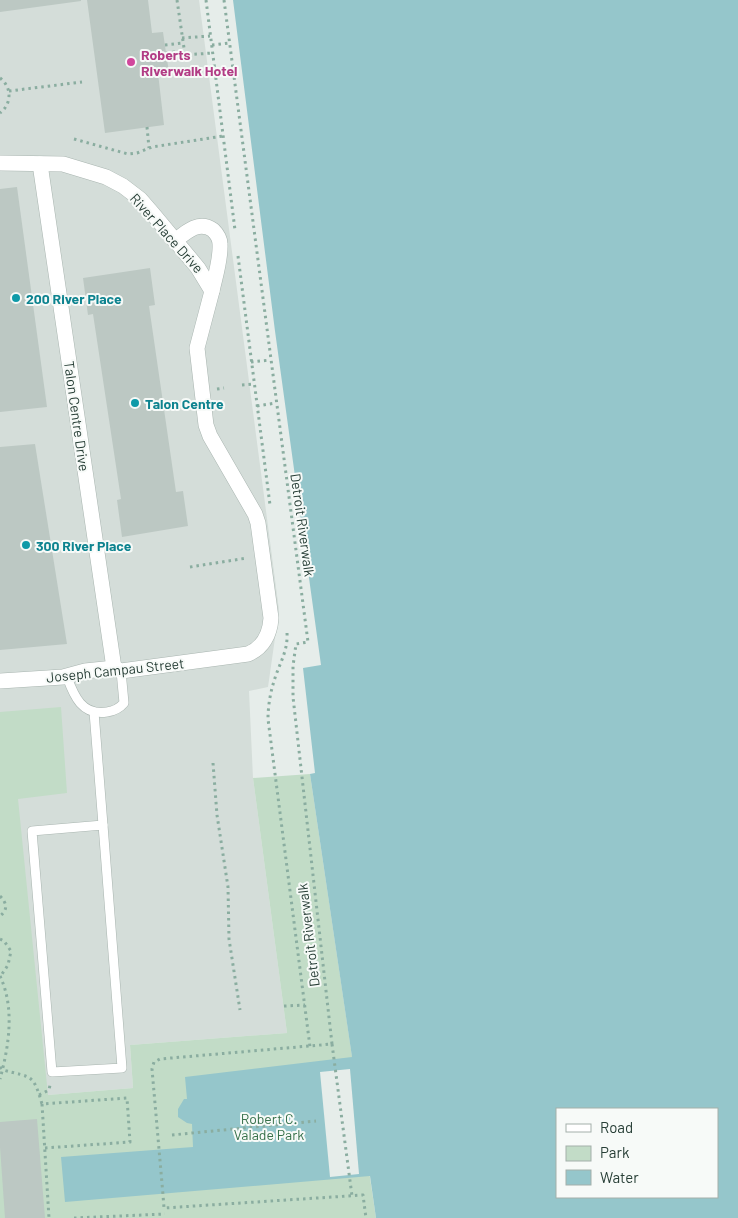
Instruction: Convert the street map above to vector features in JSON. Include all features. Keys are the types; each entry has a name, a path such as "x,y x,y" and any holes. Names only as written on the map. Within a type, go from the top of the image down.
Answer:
{"street":[{"name":"River Place Drive","path":"0,163 63,164 106,177 123,186 140,199 198,268 212,291"},
{"name":"Talon Centre Drive","path":"40,164 117,669"},
{"path":"175,241 190,230 200,226 216,233 220,244 212,291 197,348 206,425 210,436 255,514 262,556"},
{"name":"Joseph Campau Street","path":"0,681 67,677 84,671 234,657 248,654 258,648 268,633 271,618 262,556"}],"lane":[{"path":"67,677 73,694 80,705 94,712 112,711 119,709 124,704 117,669"},
{"path":"94,712 103,825 122,1068 52,1072 32,831 103,825"}],"path":[{"path":"177,0 184,52"},
{"name":"Detroit Riverwalk","path":"224,0 308,642 296,644 293,666 294,697 332,1044 352,1196"},
{"path":"165,45 210,36"},
{"path":"212,45 229,43"},
{"path":"166,53 184,52 185,55 212,53"},
{"path":"0,78 7,85 9,91 7,105 0,113"},
{"path":"9,91 82,82"},
{"path":"146,127 149,148"},
{"path":"74,139 123,154 223,136"},
{"path":"251,362 270,360"},
{"path":"242,385 254,384"},
{"path":"257,406 276,403"},
{"path":"190,567 262,556"},
{"path":"282,639 296,644"},
{"path":"213,763 217,814 228,887 228,939 240,1010"},
{"path":"0,896 6,906 6,910 0,916"},
{"path":"0,939 4,941 11,951 8,965 0,977 8,1000 9,1025 0,1079"},
{"path":"284,1006 305,1005"},
{"path":"74,1218 165,1216 152,1069 154,1062 160,1059 332,1044"},
{"path":"1,1068 27,1076 36,1083 42,1104 49,1218"},
{"path":"42,1104 127,1098 130,1142 45,1148"},
{"path":"172,1135 316,1121"},
{"path":"164,1208 364,1195 366,1218"}],"shaded area":[{"path":"0,0 199,0 279,610 268,687 249,691 253,778 287,1033 130,1045 133,1088 0,1099"}],"green space":[{"name":"Robert C. Valade Park","path":"61,707 67,793 18,799 48,1095 133,1088 130,1045 287,1033 253,778 310,774 376,1218 0,1218 0,712"}],"water":[{"path":"233,0 738,0 738,1218 376,1218 370,1176 65,1202 61,1157 193,1147 192,1124 178,1117 178,1109 184,1099 187,1099 185,1077 352,1057 310,774 315,773 303,668 321,665 275,331"}],"pier":[{"path":"350,1069 359,1174 330,1177 320,1072"}],"building":[{"path":"0,0 81,0 81,1 0,12"},
{"name":"Roberts Riverwalk Hotel","path":"87,0 148,0 152,33 163,32 169,72 158,73 164,125 105,133"},
{"name":"200 River Place","path":"17,187 47,407 0,412 0,189"},
{"name":"Talon Centre","path":"150,268 155,305 149,306 176,492 183,491 188,526 122,537 117,500 121,499 93,314 88,315 83,278"},
{"name":"300 River Place","path":"35,444 67,644 0,650 0,447"},
{"path":"37,1119 45,1218 5,1218 0,1122"}],"place":[{"name":"Roberts Riverwalk Hotel","path":"131,62"},
{"name":"200 River Place","path":"16,298"},
{"name":"Talon Centre","path":"135,403"},
{"name":"300 River Place","path":"26,545"}]}
